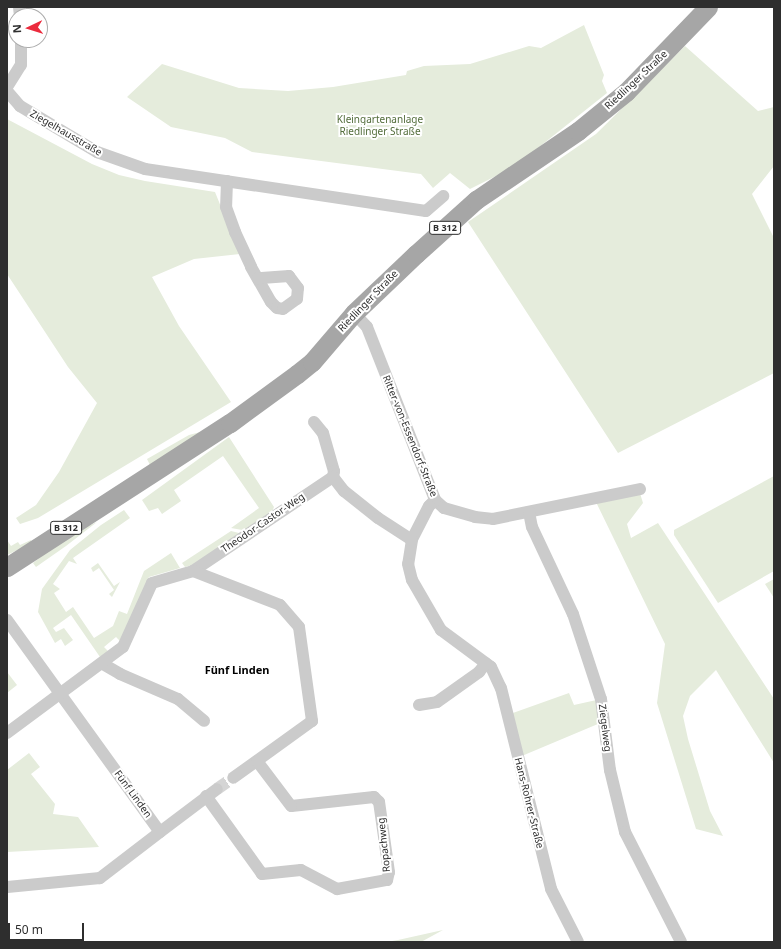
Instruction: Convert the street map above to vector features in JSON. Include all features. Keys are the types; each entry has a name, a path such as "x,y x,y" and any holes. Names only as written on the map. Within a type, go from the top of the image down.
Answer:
{"main road":[{"name":"Riedlinger Straße","path":"7,567 230,423 312,362 354,313 476,200 578,131 626,92 708,7"}],"street":[{"path":"7,87 21,65 21,48"},
{"name":"Ziegelhausstraße","path":"7,91 20,106 42,121 97,152 119,162 145,169 227,180 426,211 443,196"},
{"path":"227,180 226,207 258,278"},
{"name":"Ritter-von-Essendorf-Straße","path":"354,313 366,327 435,500 444,508 475,517 494,519 640,489"},
{"path":"314,422 322,433 334,471 333,477 344,491 378,518 412,540"},
{"name":"Theodor-Castor-Weg","path":"7,734 103,664 123,647 152,583 193,571 333,477"},
{"name":"Hans-Rohrer-Straße","path":"435,500 429,506 412,540 408,564 412,580 441,630 491,667 501,688 551,889 578,942"},
{"name":"Ziegelweg","path":"529,512 532,527 572,614 601,699 610,770 625,832 681,942"},
{"path":"193,571 280,605 299,627 312,721 233,778"},
{"name":"Fünf Linden","path":"7,620 62,693 160,832"},
{"path":"418,705 437,702 479,672 486,663"},
{"path":"103,664 120,674 178,699 204,721"},
{"name":"Ropachweg","path":"206,796 262,874 301,870 337,888 387,880 388,872 379,802 374,797 291,806 257,761"},
{"path":"7,887 100,878 217,789"}],"green space":[{"name":"Kleingartenanlage Riedlinger Straße","path":"584,25 604,75 602,81 607,93 514,167 470,189 450,173 433,188 421,174 252,152 225,138 171,127 127,97 162,64 239,88 288,91 333,87 406,75 407,71 424,66 470,64 529,46 541,48"},
{"path":"685,46 758,111 774,107 774,166 752,194 774,238 774,373 618,453 468,222 596,134"},
{"path":"7,119 92,164 119,175 145,181 215,192 240,254 194,259 152,277 179,326 231,402 38,518 20,524 16,518 36,505 59,472 97,403 68,367 7,274"},
{"path":"204,431 150,465 147,459 189,435"},
{"path":"229,437 274,507 270,517 248,531 231,528 259,508 223,456 174,490 181,501 162,514 158,508 149,511 142,500"},
{"path":"774,476 774,571 718,603 674,535 674,530"},
{"path":"639,490 643,503 627,524 631,538 658,523 774,699 774,763 716,670 690,696 683,716 688,739 710,811 723,836 696,829 657,703 665,644 595,500"},
{"path":"124,510 130,518 73,558 77,564 69,561 53,584 60,589 54,593 66,612 73,607 94,638 113,626 119,611 127,614 144,571 171,553 180,568 149,577 121,642 116,637 104,647 109,652 100,657 71,615 53,628 56,632 64,628 73,640 65,646 61,639 55,643 38,612 42,589 70,550 101,525"},
{"path":"97,522 36,567 33,563 69,535"},
{"path":"231,531 239,533 240,535 196,564 185,567 182,563"},
{"path":"7,540 11,546 18,542 20,545 31,540 32,543 7,555"},
{"path":"98,563 114,586 120,582 112,597 109,594 114,590 99,568 93,572 91,568"},
{"path":"774,579 774,598 765,584"},
{"path":"7,672 17,685 7,693"},
{"path":"569,693 574,705 601,699 605,721 517,758 507,715"},
{"path":"29,753 40,767 31,774 55,804 53,814 78,817 99,847 7,852 7,770"},
{"path":"443,930 421,942 386,942 398,940"}],"tunnel":[{"path":"217,789 233,778"}],"district":[{"name":"Fünf Linden","path":"237,670"}]}
